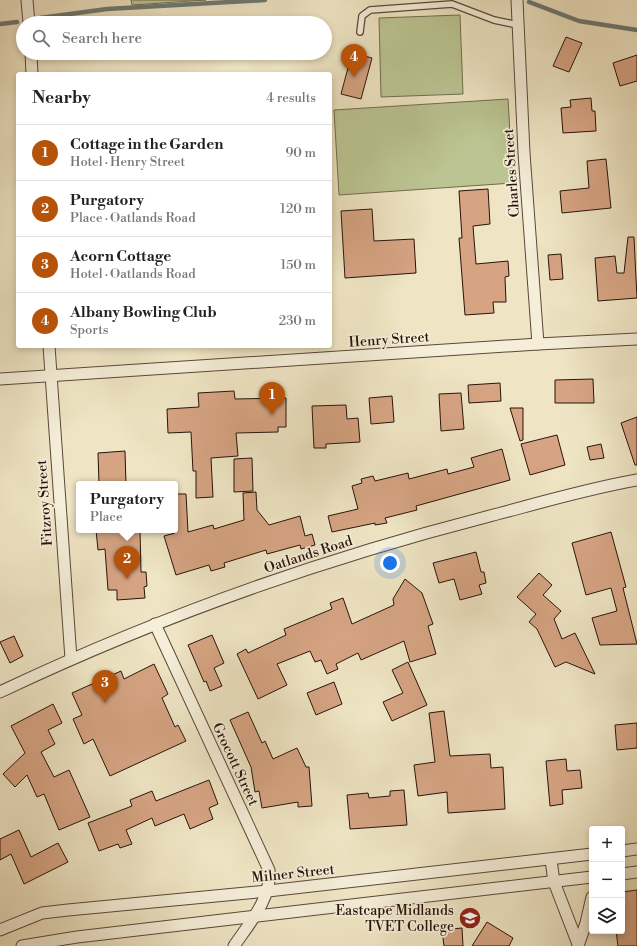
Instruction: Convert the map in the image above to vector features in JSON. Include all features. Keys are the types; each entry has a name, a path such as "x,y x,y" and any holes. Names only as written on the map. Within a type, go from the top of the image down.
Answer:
{"street":[{"path":"27,0 28,16"},
{"name":"Charles Street","path":"518,0 524,153 538,344"},
{"path":"31,60 32,72"},
{"name":"Henry Street","path":"0,379 538,344 637,339"},
{"name":"Fitzroy Street","path":"49,348 71,658"},
{"name":"Oatlands Road","path":"0,692 71,658 220,599 408,537 601,487 637,480"},
{"name":"Grocott Street","path":"155,624 269,870 270,879 268,891 254,916 234,946"},
{"path":"625,851 637,849"},
{"name":"Milner Street","path":"0,930 42,914 68,910 268,891 551,860 589,854"},
{"path":"551,860 554,882 578,945"},
{"path":"625,874 637,872"},
{"path":"22,946 254,916 589,877"},
{"path":"578,945 586,923 592,898"}],"lane":[{"path":"360,32 362,16 370,10 444,3 459,6 494,20 518,25"}],"green space":[{"path":"131,0 206,0 132,5"},
{"path":"460,15 463,94 381,97 379,18"},
{"path":"508,99 513,183 339,195 334,110"}],"building":[{"path":"566,37 582,43 569,72 553,66"},
{"path":"352,53 372,58 361,99 341,94"},
{"path":"637,55 637,81 620,86 613,63"},
{"path":"591,98 592,111 595,111 596,131 563,133 561,108 571,107 570,100"},
{"path":"606,159 611,208 562,213 560,191 589,188 587,161"},
{"path":"488,189 490,224 473,226 476,264 508,261 509,276 505,277 506,302 493,302 494,313 465,315 459,238 462,238 459,191"},
{"path":"372,209 374,241 414,239 416,273 345,278 341,211"},
{"path":"628,237 634,237 637,298 598,301 595,258 615,256 617,273 624,273"},
{"path":"561,254 563,279 550,280 548,255"},
{"path":"593,379 594,403 555,403 555,380"},
{"path":"500,383 501,401 469,403 468,385"},
{"path":"234,391 235,399 286,398 286,427 278,427 278,432 236,433 238,456 211,458 213,497 196,498 196,471 193,471 191,432 168,433 167,409 199,407 198,393"},
{"path":"461,393 464,429 441,431 439,394"},
{"path":"392,396 394,422 371,424 369,398"},
{"path":"346,405 347,419 358,418 360,442 326,444 326,448 314,448 312,406"},
{"path":"510,408 523,408 523,440 520,441"},
{"path":"637,417 637,465 635,465 621,423"},
{"path":"557,435 565,465 530,475 521,444"},
{"path":"601,444 604,458 590,460 587,447"},
{"path":"502,449 510,480 416,506 417,510 385,518 387,523 375,525 375,523 332,532 328,516 358,509 352,486 362,483 361,479 373,476 375,481 408,473 409,479 447,469 448,474 474,467 471,458"},
{"path":"125,451 126,481 99,481 98,453"},
{"path":"252,458 253,491 234,492 234,459"},
{"path":"256,492 257,510 269,525 300,516 305,536 312,534 315,545 301,549 300,545 267,554 266,550 224,563 225,567 211,571 209,565 176,575 164,536 178,533 178,494 186,494 188,532 213,525 214,529 244,520 243,493"},
{"path":"611,532 626,587 623,588 637,644 600,645 592,618 617,611 611,588 586,595 572,543"},
{"path":"96,533 140,533 141,572 146,572 147,586 144,587 145,598 117,600 117,590 108,590 105,549 98,550"},
{"path":"476,552 481,572 484,572 486,583 479,585 482,594 460,600 454,579 439,583 433,563"},
{"path":"539,573 552,585 543,595 561,611 554,619 562,639 575,633 595,674 566,662 555,667 537,629 529,622 536,614 517,597"},
{"path":"405,579 422,593 433,624 428,626 436,654 410,662 404,641 361,660 358,653 336,664 338,669 327,674 321,660 315,662 310,651 277,664 287,685 258,699 237,654 246,649 248,653 286,635 284,629 332,609 330,603 343,598 352,624 394,605 393,599"},
{"path":"212,635 224,663 214,668 222,686 210,691 206,681 204,682 188,645"},
{"path":"14,636 23,656 10,663 0,642"},
{"path":"408,662 427,705 392,721 383,702 403,693 392,670"},
{"path":"154,664 168,694 162,698 175,727 178,725 186,741 110,776 93,739 84,744 73,719 82,715 72,693 121,671 124,679"},
{"path":"334,682 342,704 316,715 307,693"},
{"path":"53,704 62,723 48,730 55,744 41,752 54,777 69,770 90,817 59,830 44,794 37,797 27,775 15,787 3,774 25,753 11,726"},
{"path":"444,711 450,756 490,754 491,768 503,767 505,809 448,813 447,792 418,796 414,765 435,762 429,713"},
{"path":"248,712 262,743 265,741 273,759 297,748 306,767 309,767 312,806 298,807 298,802 262,808 259,791 255,792 251,767 230,720"},
{"path":"637,723 637,748 617,750 615,725"},
{"path":"566,759 567,771 580,770 582,788 562,790 563,804 550,806 546,761"},
{"path":"209,780 218,804 209,808 213,819 190,829 184,814 155,826 152,818 126,830 132,844 120,848 118,844 99,851 88,823 132,806 130,800 152,791 156,801"},
{"path":"404,790 407,825 350,829 347,795 368,793 369,798 390,796 390,791"},
{"path":"19,830 31,857 58,843 68,862 24,884 11,854 0,860 0,839"},
{"path":"637,890 637,946 618,946 616,934 625,934 625,892"},
{"path":"487,922 513,938 509,946 472,946"},
{"path":"462,928 463,946 444,946 442,930"}],"waterway":[{"path":"55,16 107,9 265,0"},
{"path":"529,2 579,21 637,30"},
{"path":"0,24 16,22"}],"place":[{"name":"Albany Bowling Club","path":"354,77"},
{"name":"Cottage in the Garden","path":"272,415"},
{"name":"Purgatory","path":"127,579"},
{"name":"Acorn Cottage","path":"105,703"},
{"name":"Eastcape Midlands TVET College","path":"470,918"}]}
